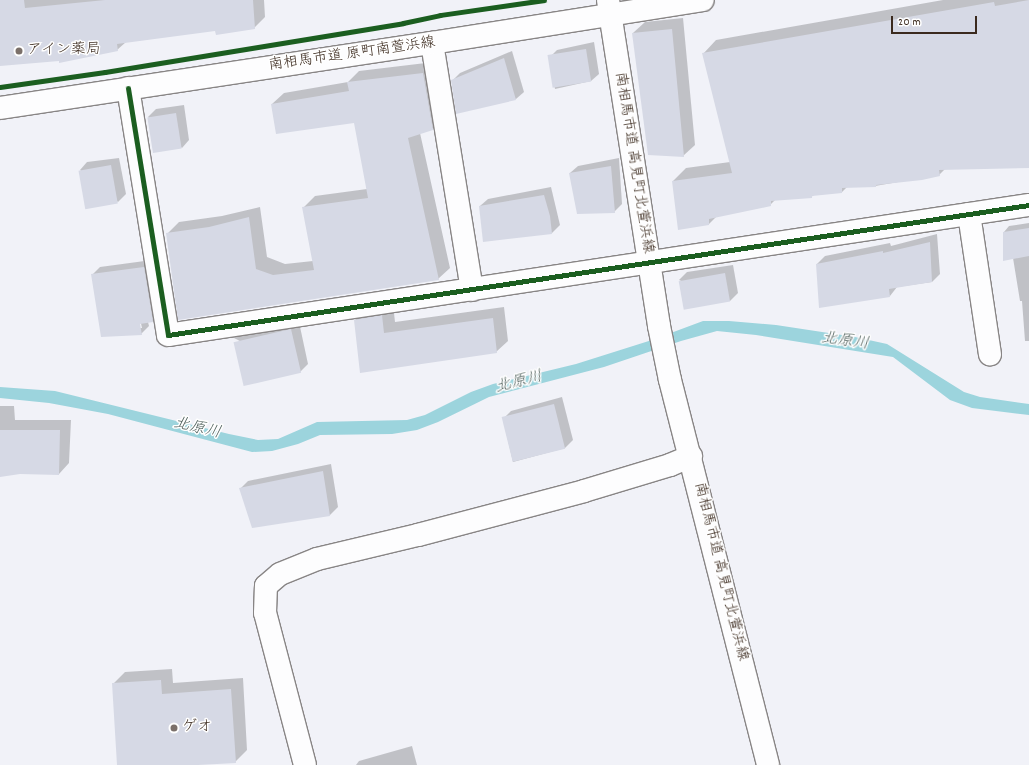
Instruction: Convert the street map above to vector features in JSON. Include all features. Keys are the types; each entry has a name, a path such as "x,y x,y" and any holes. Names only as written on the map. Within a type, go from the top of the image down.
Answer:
{"street":[{"name":"南相馬市道 原町南萱浜線","path":"0,108 432,43 609,7 703,0"},
{"name":"南相馬市道 高見町北萱浜線","path":"609,7 659,326 670,380 691,456 768,765"},
{"path":"432,43 472,290"},
{"path":"128,88 168,335 1029,205"},
{"path":"969,214 990,354"},
{"path":"305,765 264,612 266,586 280,574 317,559 418,535 584,491 670,465 691,456"}],"water":[{"name":"北原川","path":"703,321 729,321 776,325 855,337 887,344 964,392 980,397 1029,404 1029,415 972,408 950,400 893,357 756,335 717,331 681,341 604,367 489,397 438,422 417,430 392,434 320,435 298,444 272,451 252,452 108,414 49,403 0,398 0,387 55,391 229,434 258,440 278,439 317,422 407,420 425,415 471,392 493,384 576,364 652,340"}],"building":[{"path":"0,0 24,0 25,8 105,0 253,0 255,29 216,35 215,31 117,44 118,51 59,63 59,61 0,66"},
{"path":"1029,0 1029,168 939,170 940,176 922,180 876,185 876,187 842,188 842,193 812,196 812,198 771,201 771,206 709,219 709,225 678,230 672,181 732,173 702,53 994,2 995,6"},
{"path":"672,29 684,157 648,155 632,33"},
{"path":"586,49 591,82 553,88 547,55"},
{"path":"504,58 516,100 456,114 451,80"},
{"path":"423,73 433,130 408,138 439,280 178,320 166,233 209,227 249,217 256,269 273,275 314,270 302,207 368,198 354,123 276,134 271,104 349,91 347,82"},
{"path":"176,113 182,149 153,153 147,118"},
{"path":"111,165 118,203 85,209 79,171"},
{"path":"611,166 615,213 577,214 569,173"},
{"path":"544,195 550,216 552,234 483,242 479,206"},
{"path":"1029,228 1029,256 1003,261 1003,232"},
{"path":"930,242 932,282 889,289 890,297 819,308 816,264 883,251 883,253"},
{"path":"144,267 153,322 140,324 142,335 101,337 91,274"},
{"path":"725,273 730,302 684,310 679,281"},
{"path":"382,315 384,333 493,318 497,353 360,373 354,320"},
{"path":"291,329 301,373 244,386 234,342"},
{"path":"554,404 565,449 513,462 502,417"},
{"path":"0,430 60,430 59,475 20,474 0,477"},
{"path":"323,471 330,516 252,528 239,488"},
{"name":"ゲオ","path":"161,680 162,694 231,689 236,763 198,765 117,765 112,683"}],"cycle path":[{"path":"0,87 105,72 403,23 440,15 544,0"},
{"path":"128,88 168,335 1029,205"}],"place":[{"name":"アイン薬局","path":"19,51"},
{"name":"ゲオ","path":"174,728"}]}
